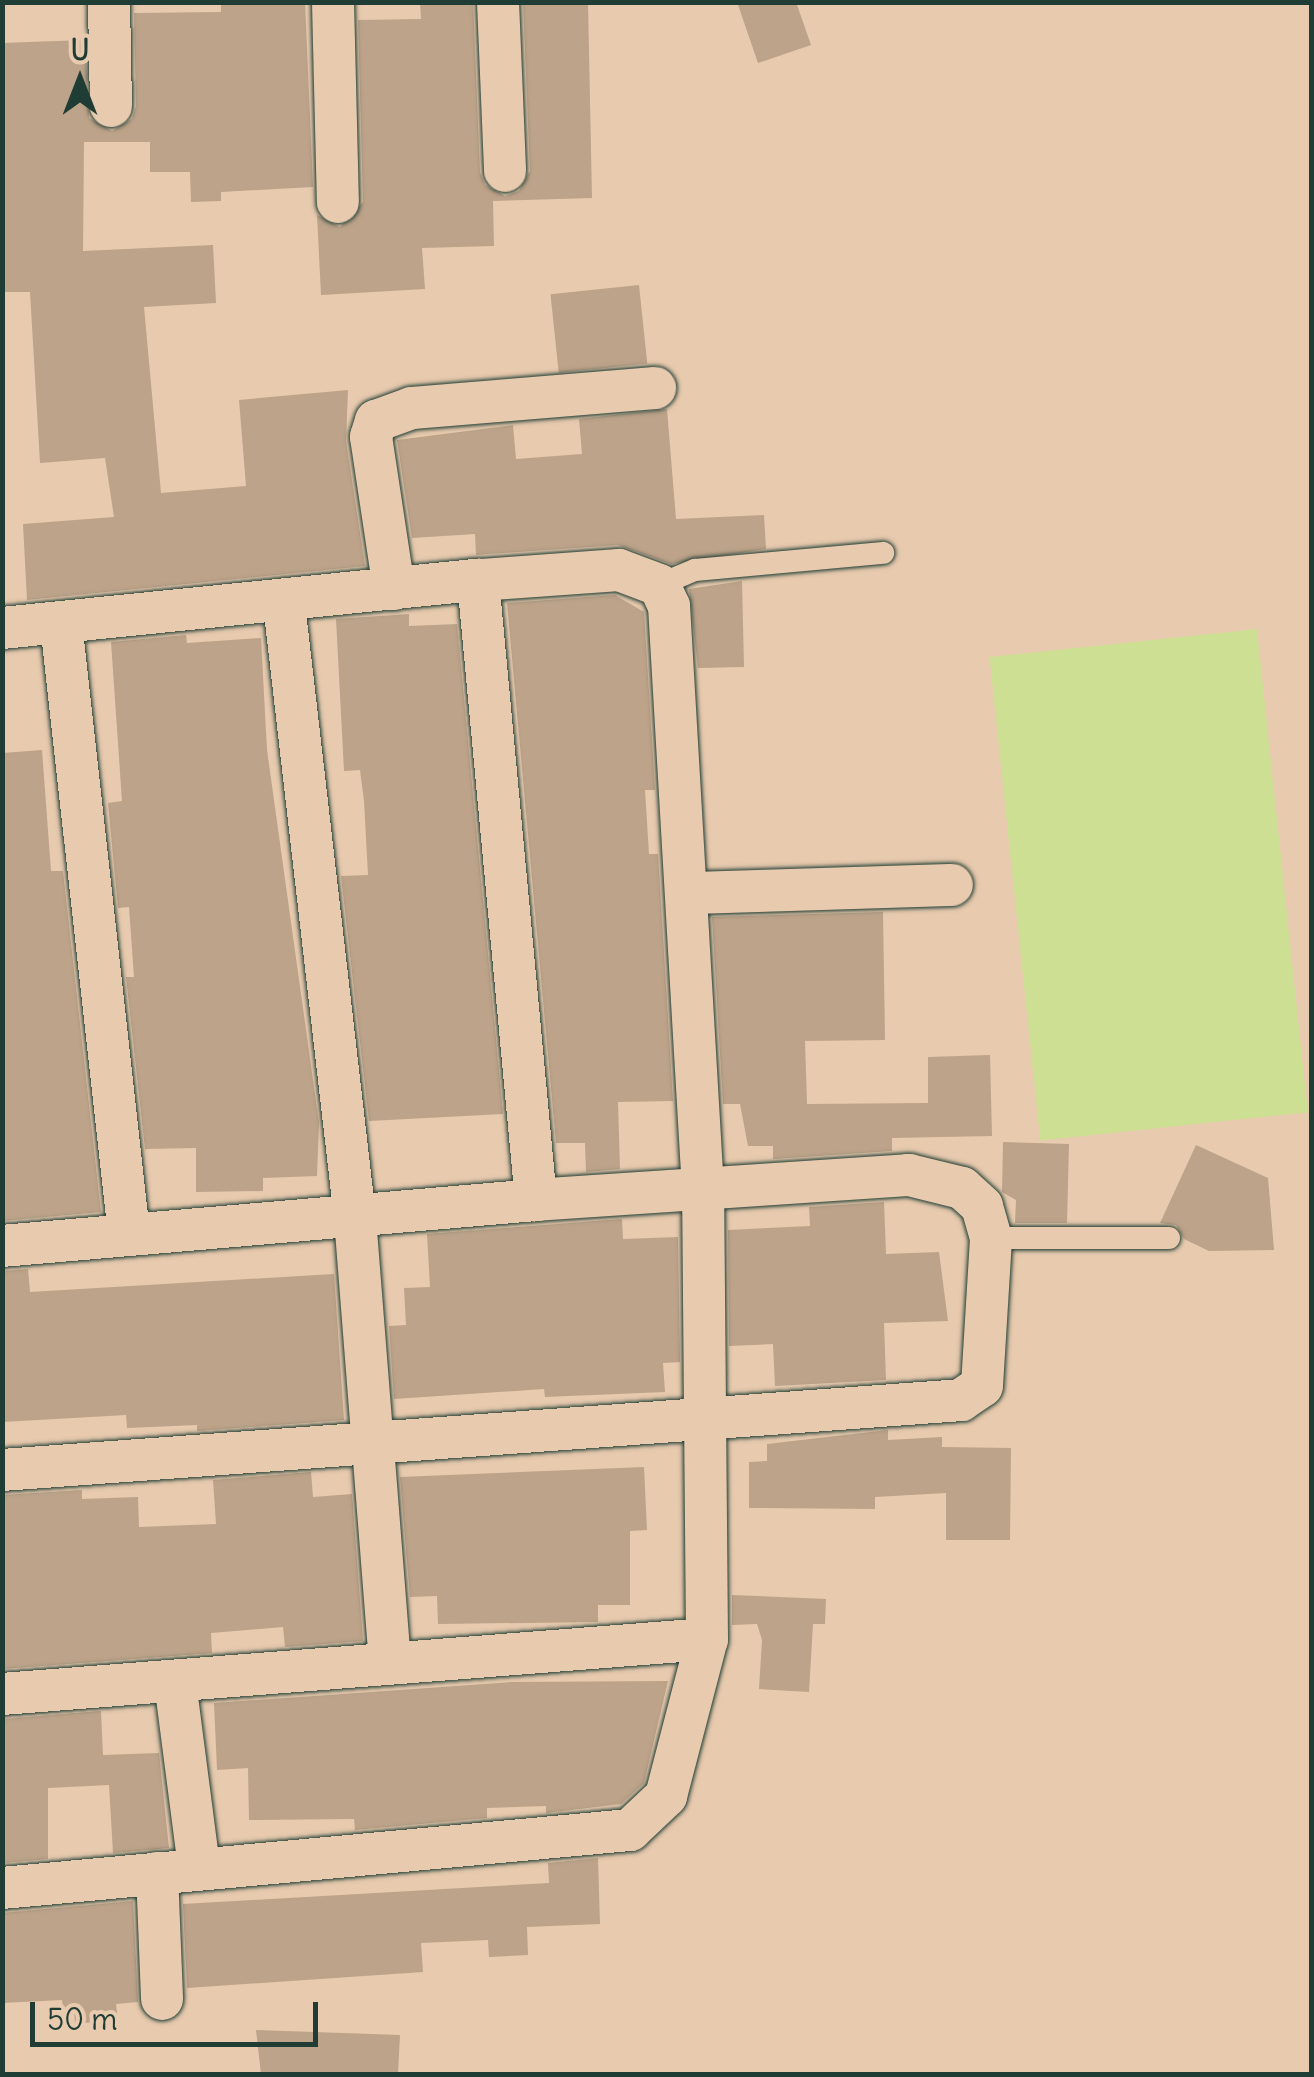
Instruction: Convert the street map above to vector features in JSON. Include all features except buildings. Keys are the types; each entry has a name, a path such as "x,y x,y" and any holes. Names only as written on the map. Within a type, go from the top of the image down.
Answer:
{"street":[{"path":"108,2 110,106"},
{"path":"333,2 338,202"},
{"path":"498,2 505,170"},
{"path":"394,589 372,437 376,420 412,408 655,388"},
{"path":"2,628 284,604 478,580 620,570 659,585 670,621 690,892 703,1190 706,1639 666,1796 630,1830 199,1866 2,1888"},
{"path":"478,580 536,1200"},
{"path":"284,604 355,1218 390,1663"},
{"path":"60,623 128,1234"},
{"path":"690,892 952,885"},
{"path":"2,1246 536,1200 938,1178 982,1206 991,1238 989,1364 982,1386 961,1400 371,1438 2,1470"},
{"path":"2,1694 706,1639"},
{"path":"175,1682 199,1866"},
{"path":"157,1873 162,1999"}],"lane":[{"path":"659,585 695,570 883,553"},
{"path":"991,1238 1169,1238"}],"green space":[{"path":"1257,629 1308,1112 1040,1140 989,657"}]}
